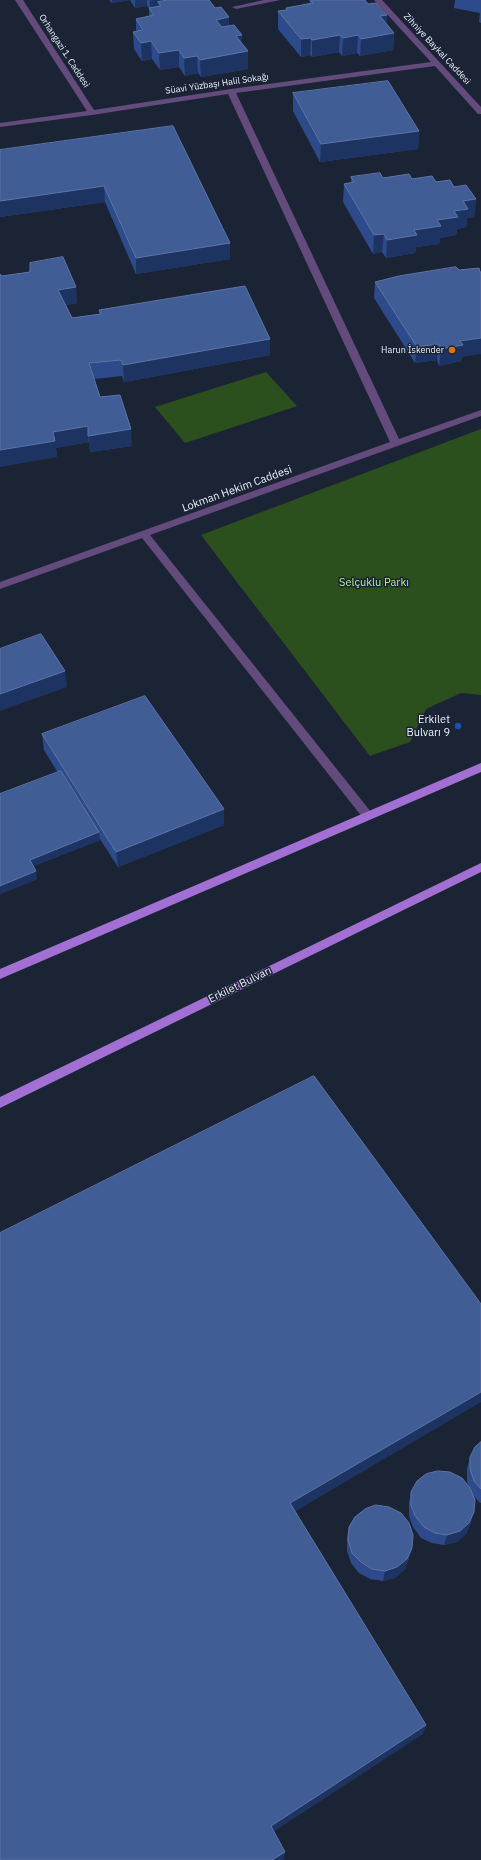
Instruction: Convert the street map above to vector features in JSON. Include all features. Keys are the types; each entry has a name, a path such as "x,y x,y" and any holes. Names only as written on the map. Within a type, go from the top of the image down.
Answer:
{"main road":[{"path":"0,974 481,767"},
{"name":"Erkilet Bulvarı","path":"0,1103 481,867"}],"street":[{"name":"Orhangazi 1. Caddesi","path":"19,0 92,113"},
{"path":"236,7 276,0"},
{"name":"Zihniye Baykal Caddesi","path":"378,0 481,112"},
{"name":"Süavi Yüzbaşı Halil Sokağı","path":"0,125 92,113 231,91 437,64"},
{"path":"231,91 396,444"},
{"name":"Lokman Hekim Caddesi","path":"0,586 481,413"},
{"path":"144,534 367,815"}],"green space":[{"path":"266,372 297,406 185,443 155,407"},
{"name":"Selçuklu Parkı","path":"481,429 481,695 461,693 426,709 410,742 370,756 201,535"}],"building":[{"path":"168,0 209,0 215,8 221,7 229,17 216,20 222,27 234,25 242,35 236,36 248,51 200,60 197,56 184,58 179,50 159,53 151,41 141,43 133,32 143,30 136,19 154,15 149,8 161,6 158,2"},
{"path":"310,0 365,0 368,4 376,3 387,15 380,16 394,33 361,39 358,35 343,38 340,35 312,40 311,38 301,39 278,11 313,3"},
{"path":"388,81 419,131 321,144 293,93"},
{"path":"173,126 230,243 136,258 104,186 0,201 0,150"},
{"path":"380,173 383,178 409,174 412,179 432,176 436,182 450,180 454,187 466,185 476,199 463,201 468,209 454,211 458,217 437,220 441,226 414,230 417,235 387,240 384,234 374,235 344,184 354,182 351,177"},
{"path":"63,257 76,287 58,290 72,318 101,314 99,310 245,286 270,339 123,365 121,360 89,363 100,397 120,395 131,429 88,436 88,426 53,432 55,441 0,450 0,274 2,276 30,272 30,263"},
{"path":"456,267 459,270 479,268 481,272 481,338 460,341 463,345 441,349 438,344 417,347 375,282 399,276"},
{"path":"41,634 65,671 0,694 0,649"},
{"path":"145,696 224,809 116,852 42,734"},
{"path":"61,771 99,832 30,860 36,871 0,886 0,794"},
{"path":"314,1076 481,1304 481,1392 290,1503 426,1725 271,1826 285,1852 272,1860 0,1860 0,1233"},
{"path":"481,1442 481,1489 474,1481 470,1469 470,1457 475,1447"},
{"path":"438,1471 450,1472 462,1478 470,1488 475,1500 474,1512 469,1523 460,1531 447,1535 435,1533 424,1527 415,1516 411,1505 411,1492 417,1481 426,1474"},
{"path":"376,1505 389,1507 401,1513 409,1523 413,1535 412,1548 407,1559 397,1567 385,1571 372,1569 361,1562 352,1553 348,1540 349,1527 355,1517 365,1509"}],"place":[{"name":"Harun İskender","path":"452,350"},
{"name":"Erkilet Bulvarı 9","path":"458,726"}]}
